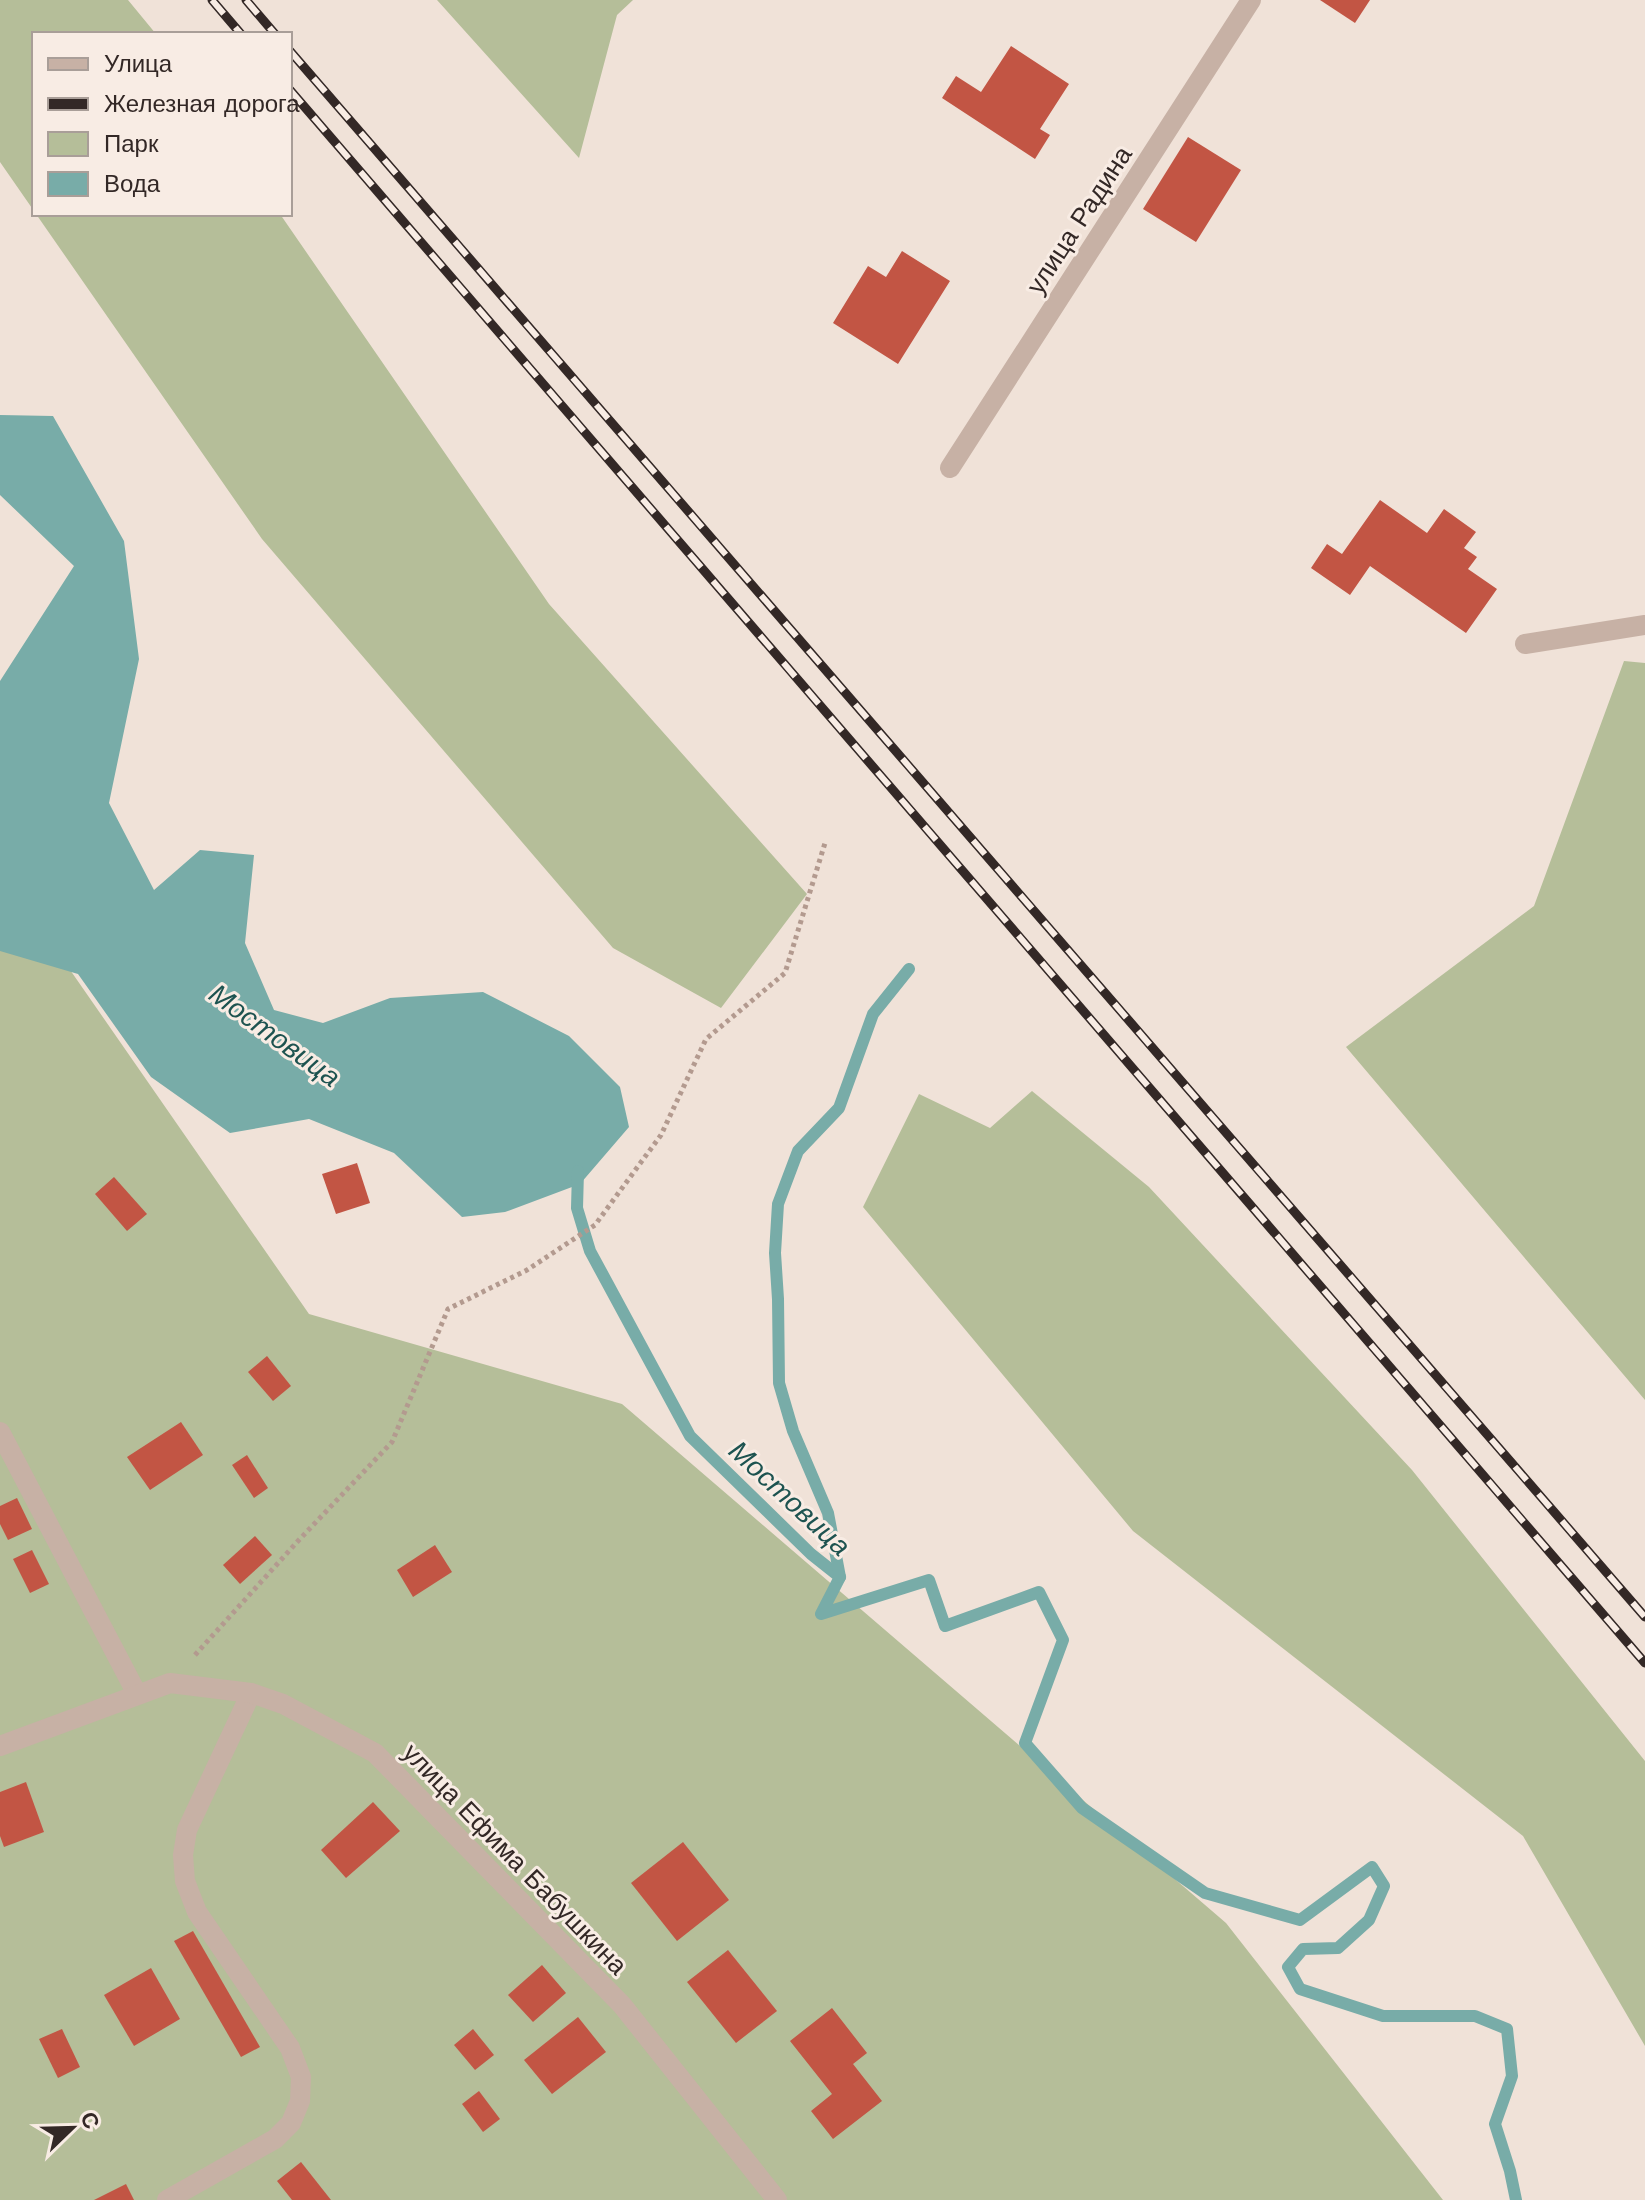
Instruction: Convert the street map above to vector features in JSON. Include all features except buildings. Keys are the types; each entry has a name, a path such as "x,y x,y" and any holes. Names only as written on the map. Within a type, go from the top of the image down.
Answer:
{"street":[{"name":"улица Радина","path":"950,468 1251,0"},
{"path":"1525,644 1645,625"},
{"path":"0,1432 137,1694"},
{"name":"улица Ефима Бабушкина","path":"0,1746 170,1683 251,1693 283,1704 375,1753 622,2005 777,2200"},
{"path":"167,2200 275,2139 291,2123 300,2101 301,2077 290,2048 197,1912 185,1881 183,1855 187,1830 251,1693"}],"path":[{"path":"170,1683 392,1442 448,1309 527,1270 595,1225 661,1135 706,1039 785,973 825,843"}],"green space":[{"path":"0,0 128,0 154,32 32,32 32,208 0,162"},
{"path":"437,0 633,0 617,15 579,158"},
{"path":"37,216 281,216 549,604 807,894 721,1008 613,948 262,539"},
{"path":"1624,661 1645,663 1645,1400 1346,1047 1534,906"},
{"path":"0,869 309,1314 622,1404 1226,1923 1443,2200 0,2200"},
{"path":"1032,1091 1149,1187 1412,1470 1645,1761 1645,2046 1523,1836 1133,1531 863,1207 919,1094 990,1128"}],"water":[{"path":"0,415 53,416 124,541 139,659 109,803 154,890 200,850 254,855 245,943 274,1010 323,1023 390,998 483,992 569,1036 620,1087 629,1127 580,1184 505,1212 462,1217 394,1153 309,1119 230,1133 151,1077 78,974 0,951 0,681 74,566 0,495"}],"waterway":[{"path":"840,1577 828,1513 793,1431 779,1383 775,1253 778,1204 798,1151 839,1108 873,1014 909,969"},
{"name":"Мостовица","path":"578,1171 577,1208 590,1251 690,1436 811,1554 840,1577 821,1614 929,1580 945,1626 1039,1592 1063,1640 1025,1743 1082,1808 1205,1893 1300,1920 1372,1867 1384,1886 1369,1920 1338,1948 1303,1949 1288,1967 1300,1989 1383,2016 1475,2016 1507,2029 1512,2076 1495,2124 1516,2200"}],"railway":[{"path":"212,0 239,32"},
{"path":"246,0 273,32"},
{"path":"292,53 1645,1617"},
{"path":"292,92 1645,1663"}]}
